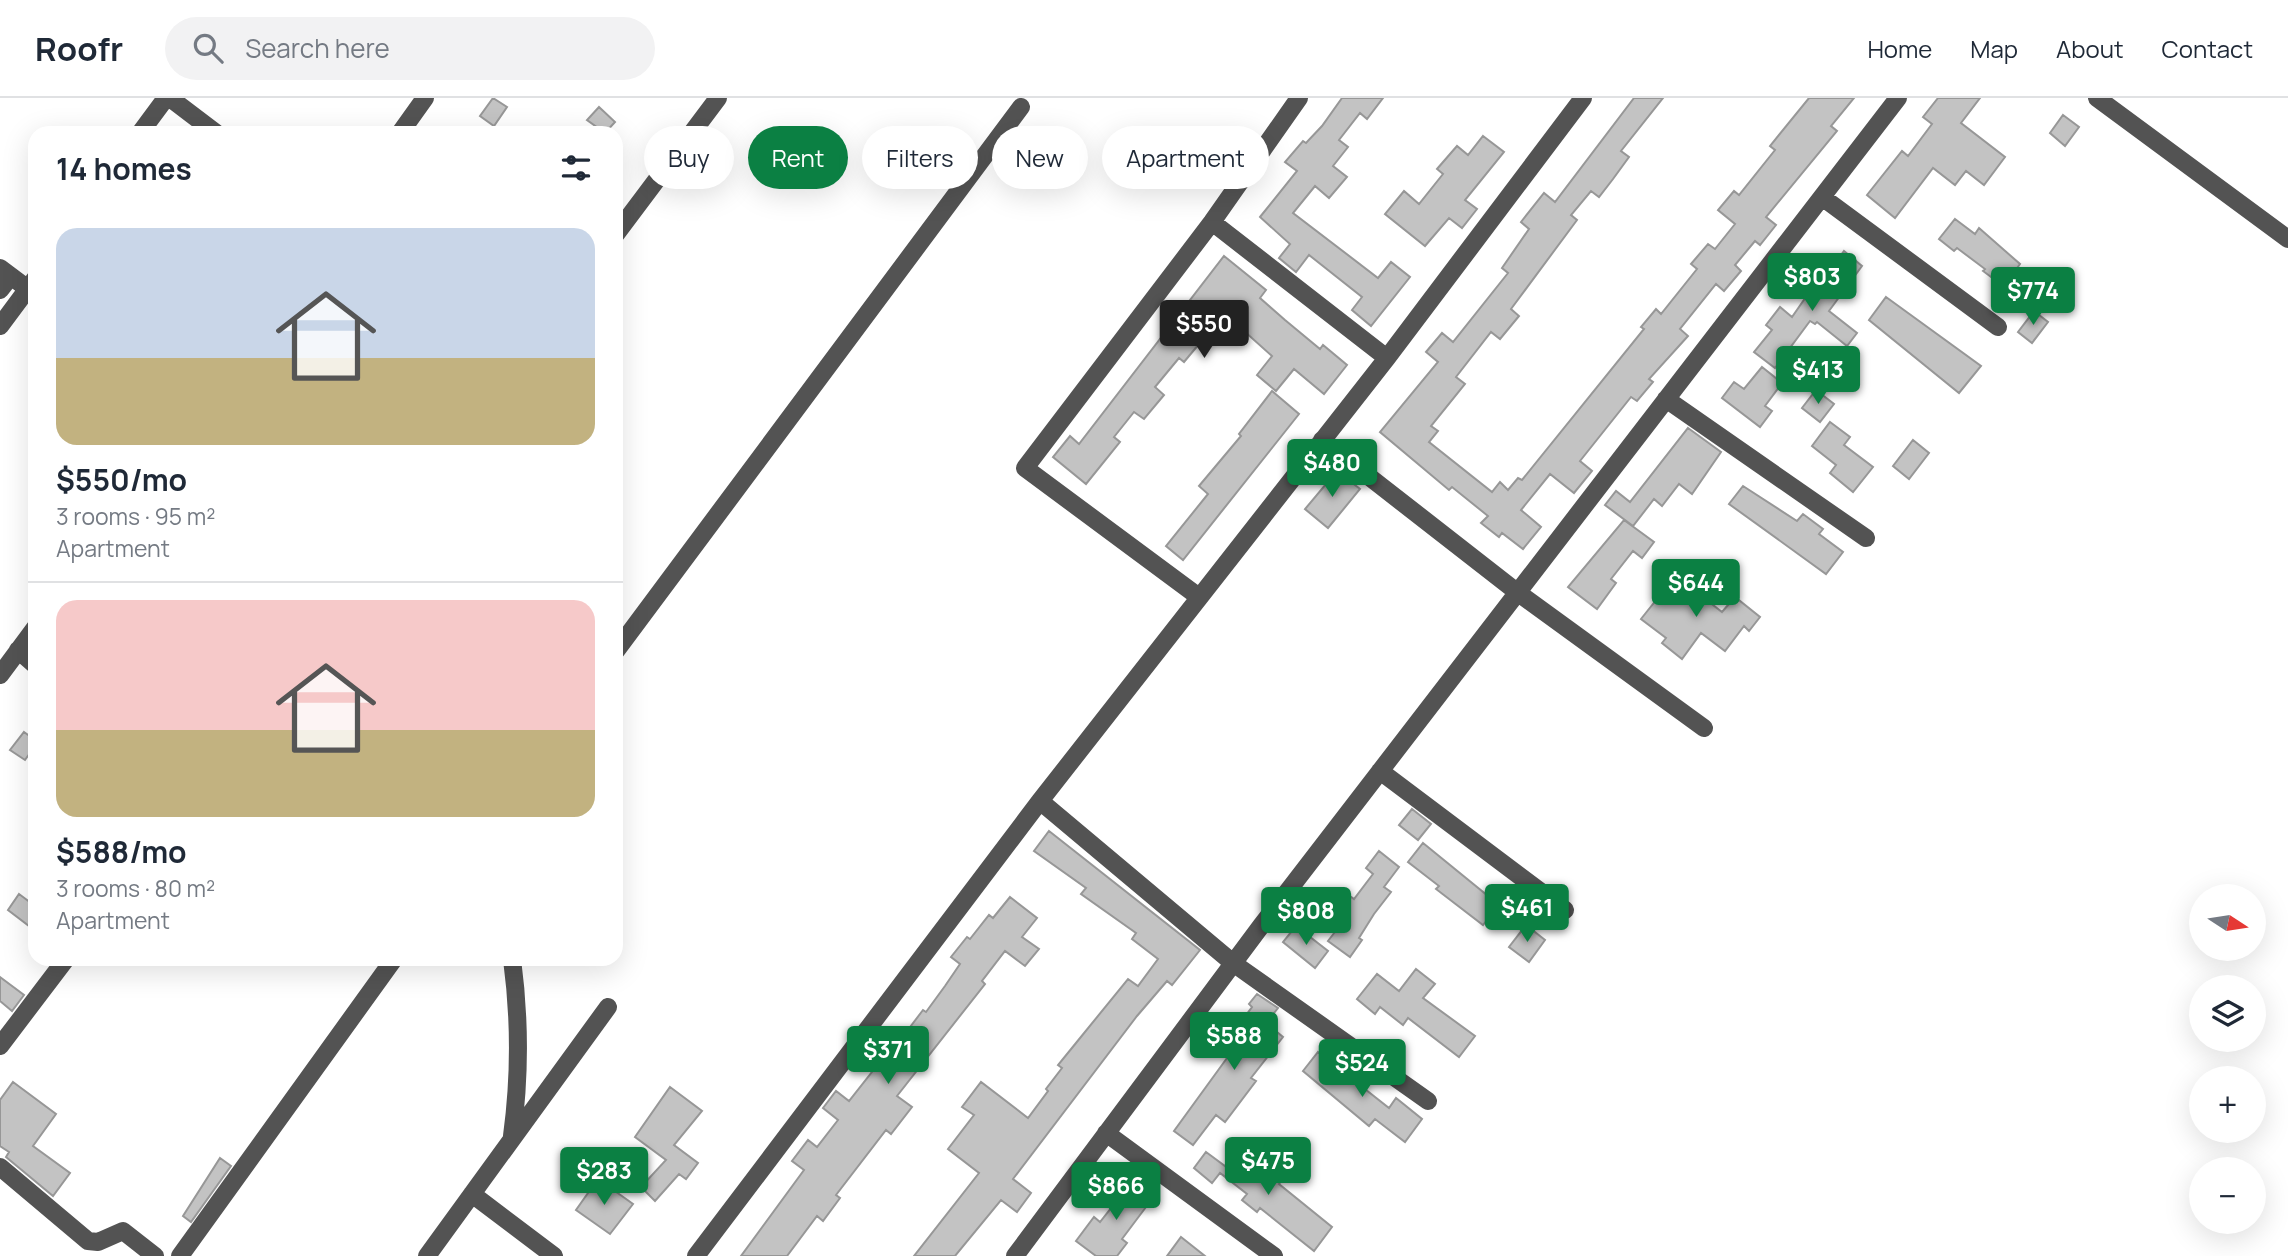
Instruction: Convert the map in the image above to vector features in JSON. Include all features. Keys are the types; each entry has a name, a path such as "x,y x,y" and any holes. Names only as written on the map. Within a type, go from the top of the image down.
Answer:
{"street":[{"path":"146,126 168,98 206,126"},
{"path":"405,126 425,98"},
{"path":"623,225 718,98"},
{"path":"1199,597 1025,468 1212,222 1299,98"},
{"path":"696,1256 1040,801 1387,358 1583,98"},
{"path":"1015,1256 1233,963 1898,98"},
{"path":"2097,98 2288,239"},
{"path":"623,642 1021,107"},
{"path":"1822,197 1998,327"},
{"path":"1212,222 1387,358"},
{"path":"4,278 28,283"},
{"path":"0,326 28,288"},
{"path":"1666,399 1866,538"},
{"path":"1322,440 1517,592 1704,728"},
{"path":"0,675 28,637"},
{"path":"18,650 28,659"},
{"path":"1380,771 1565,910"},
{"path":"1040,801 1233,963 1428,1101"},
{"path":"0,1046 61,966"},
{"path":"180,1256 389,966"},
{"path":"511,1140 520,1079 517,994 513,966"},
{"path":"427,1256 608,1007"},
{"path":"1106,1133 1274,1256"},
{"path":"0,1167 88,1241 98,1242 123,1231 155,1256"},
{"path":"472,1194 554,1256"}],"building":[{"path":"493,98 507,107 494,126 480,116"},
{"path":"1342,98 1383,98 1367,119 1360,113 1339,140 1348,147 1333,166 1347,177 1329,198 1315,186 1293,213 1378,278 1391,262 1410,277 1371,326 1352,310 1362,297 1309,255 1296,272 1279,258 1290,244 1260,217 1297,171 1285,162 1303,141 1306,143 1322,126"},
{"path":"1634,98 1663,98 1621,151 1629,157 1599,197 1591,191 1571,215 1577,220 1511,309 1519,316 1500,339 1491,332 1456,377 1465,384 1431,426 1438,431 1429,442 1492,492 1500,482 1508,490 1518,478 1522,480 1644,329 1641,327 1656,309 1661,314 1697,269 1691,264 1708,244 1715,249 1735,224 1718,210 1734,191 1739,195 1775,150 1770,146 1809,98 1854,98 1831,126 1837,131 1766,217 1776,225 1760,245 1755,241 1735,265 1741,271 1724,291 1716,284 1680,329 1688,336 1649,379 1653,382 1637,401 1631,397 1580,461 1592,471 1574,493 1550,474 1521,510 1541,527 1523,549 1502,533 1499,537 1481,523 1488,516 1452,487 1449,490 1380,432 1438,362 1426,352 1442,333 1453,342 1508,273 1502,268 1529,229 1521,222 1544,193 1555,202"},
{"path":"1938,98 1980,98 1961,123 2005,157 1984,185 1966,171 1955,185 1933,168 1895,218 1867,195 1902,151 1908,156 1932,124 1923,117"},
{"path":"599,107 615,122 611,126 595,126 587,120"},
{"path":"2063,115 2079,127 2065,146 2050,133"},
{"path":"1483,136 1504,152 1465,200 1477,209 1462,228 1449,218 1425,246 1385,214 1404,191 1419,204 1443,174 1437,169 1457,146 1468,155"},
{"path":"1955,219 1975,234 1979,228 2020,264 2015,271 2036,287 2020,307 1999,291 2003,286 1983,271 1985,269 1957,248 1954,251 1939,239"},
{"path":"1844,251 1862,266 1829,311 1857,333 1847,346 1817,322 1815,324 1810,321 1775,368 1754,352 1772,330 1766,325 1780,307 1792,317 1824,271 1827,274"},
{"path":"1224,256 1266,290 1260,298 1320,349 1323,345 1347,365 1324,394 1294,369 1276,391 1257,375 1272,356 1215,305 1195,330 1204,338 1184,362 1179,358 1155,387 1164,395 1144,419 1134,412 1114,437 1120,442 1086,484 1053,457 1070,436 1079,444"},
{"path":"1886,297 1981,366 1959,393 1869,320"},
{"path":"2034,311 2048,322 2032,343 2018,332"},
{"path":"1762,367 1782,383 1765,406 1772,411 1760,427 1722,398 1734,382 1744,389"},
{"path":"1816,390 1834,404 1820,422 1802,408"},
{"path":"1272,391 1299,414 1183,560 1166,546 1208,494 1199,486 1241,436 1239,434"},
{"path":"1830,422 1850,437 1844,445 1873,467 1853,492 1830,473 1836,465 1812,446"},
{"path":"1688,428 1721,452 1692,494 1679,484 1662,506 1654,499 1633,526 1605,505 1616,491 1630,502"},
{"path":"1913,440 1929,453 1909,479 1893,466"},
{"path":"1337,471 1360,489 1328,528 1305,509"},
{"path":"1743,486 1797,521 1803,514 1823,529 1819,534 1843,552 1826,574 1729,504"},
{"path":"1624,520 1654,542 1642,558 1633,551 1611,579 1616,583 1597,609 1568,587"},
{"path":"1680,579 1722,612 1735,597 1760,617 1749,631 1744,626 1725,651 1701,633 1682,659 1662,643 1666,638 1641,619 1661,594 1665,598"},
{"path":"24,732 28,735 28,756 25,760 10,750"},
{"path":"1412,809 1431,824 1418,840 1399,825"},
{"path":"1049,831 1200,950 1172,985 1167,981 1137,1016 1013,1179 1031,1193 1017,1212 1001,1200 955,1256 914,1256 979,1173 948,1149 974,1115 962,1107 981,1082 1028,1118 1062,1068 1058,1065 1128,979 1138,986 1158,959 1132,939 1136,933 1081,894 1086,888 1034,851"},
{"path":"1423,843 1499,905 1483,925 1436,889 1439,886 1408,862"},
{"path":"1379,851 1399,867 1384,887 1391,892 1374,914 1359,938 1362,940 1350,957 1328,941 1345,919 1334,911 1347,894 1354,899 1373,874 1366,868"},
{"path":"19,894 28,901 28,925 8,910"},
{"path":"1010,897 1037,918 1022,937 1039,949 1025,966 1005,951 982,981 985,984 897,1096 912,1107 891,1134 886,1130 836,1195 840,1198 823,1221 817,1216 787,1256 741,1256 804,1170 792,1161 808,1140 817,1147 838,1120 823,1108 836,1091 849,1101 902,1034 904,1035 923,1010 926,1012 945,986 960,964 951,957 967,937 970,939 989,915 993,918"},
{"path":"1526,925 1545,940 1529,962 1509,947"},
{"path":"1296,926 1328,951 1315,968 1283,942"},
{"path":"1416,969 1435,984 1423,998 1475,1036 1459,1057 1408,1018 1403,1025 1380,1007 1375,1014 1357,999 1377,974 1399,991"},
{"path":"0,977 24,995 12,1011 0,1001"},
{"path":"1257,994 1278,1008 1266,1023 1283,1037 1251,1078 1256,1081 1225,1122 1216,1115 1193,1145 1174,1131 1243,1036 1235,1030 1252,1007 1249,1004"},
{"path":"1318,1052 1389,1108 1396,1098 1422,1119 1405,1142 1375,1119 1369,1126 1303,1071"},
{"path":"13,1082 56,1114 33,1146 70,1173 53,1196 6,1157 9,1152 0,1146 0,1100"},
{"path":"670,1087 702,1111 674,1145 698,1163 686,1179 679,1174 655,1201 641,1187 666,1160 635,1137"},
{"path":"1206,1152 1225,1166 1234,1154 1248,1165 1254,1157 1283,1179 1279,1184 1332,1227 1314,1251 1260,1208 1257,1212 1242,1200 1247,1194 1220,1173 1212,1183 1194,1168"},
{"path":"220,1158 231,1166 191,1222 183,1216"},
{"path":"598,1179 633,1204 610,1234 576,1210"},
{"path":"1134,1179 1155,1195 1122,1239 1127,1243 1117,1256 1096,1256 1076,1241 1094,1217 1100,1222"},
{"path":"1181,1237 1205,1256 1167,1256"}]}
